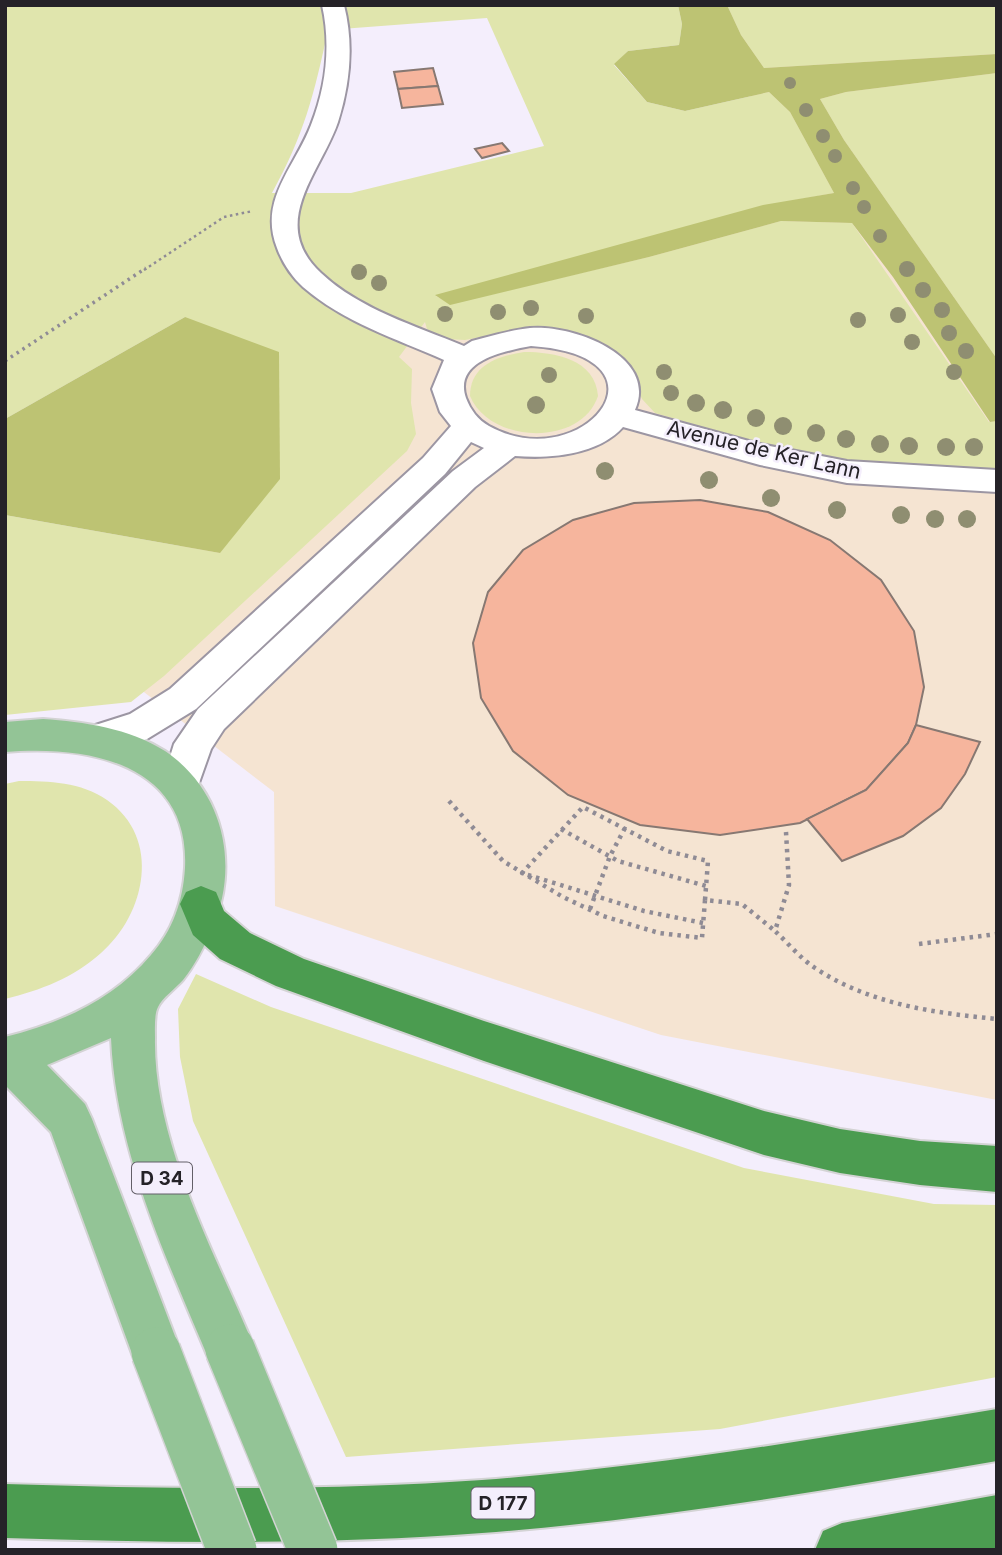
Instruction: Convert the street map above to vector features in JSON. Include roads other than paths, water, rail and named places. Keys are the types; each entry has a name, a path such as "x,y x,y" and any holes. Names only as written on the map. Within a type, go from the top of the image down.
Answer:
{"highway":[{"path":"201,904 208,922 235,946 292,973 484,1041 764,1133 853,1153 920,1163 997,1169"},
{"name":"D 177","path":"5,1511 127,1516 409,1511 731,1479 997,1435"},
{"path":"842,1550 997,1522"}],"main road":[{"path":"5,737 65,733 99,738 131,749 158,765 180,786 197,811 206,840 207,871 201,904 188,937 166,969 137,998 96,1026 49,1047 5,1059"},
{"name":"D 34","path":"137,998 133,1016 133,1062 142,1116 164,1183 313,1550"},
{"name":"D 34","path":"5,1059 24,1072 69,1119 232,1550"}],"street":[{"path":"333,5 337,19 337,64 331,103 323,128 292,184 282,211 286,241 311,280 331,295 465,358"},
{"path":"551,337 578,344 601,355 620,377 623,402 617,415 597,434 565,445 537,448 509,445 485,438 467,426 451,407 447,387 450,376 465,358 486,346 512,338 551,337"},
{"name":"Avenue de Ker Lann","path":"617,415 768,456 846,472 925,480 997,481"},
{"path":"99,738 126,734 147,724 183,699 434,466 467,426"},
{"path":"180,786 193,744 211,719 464,479 509,445"}]}
